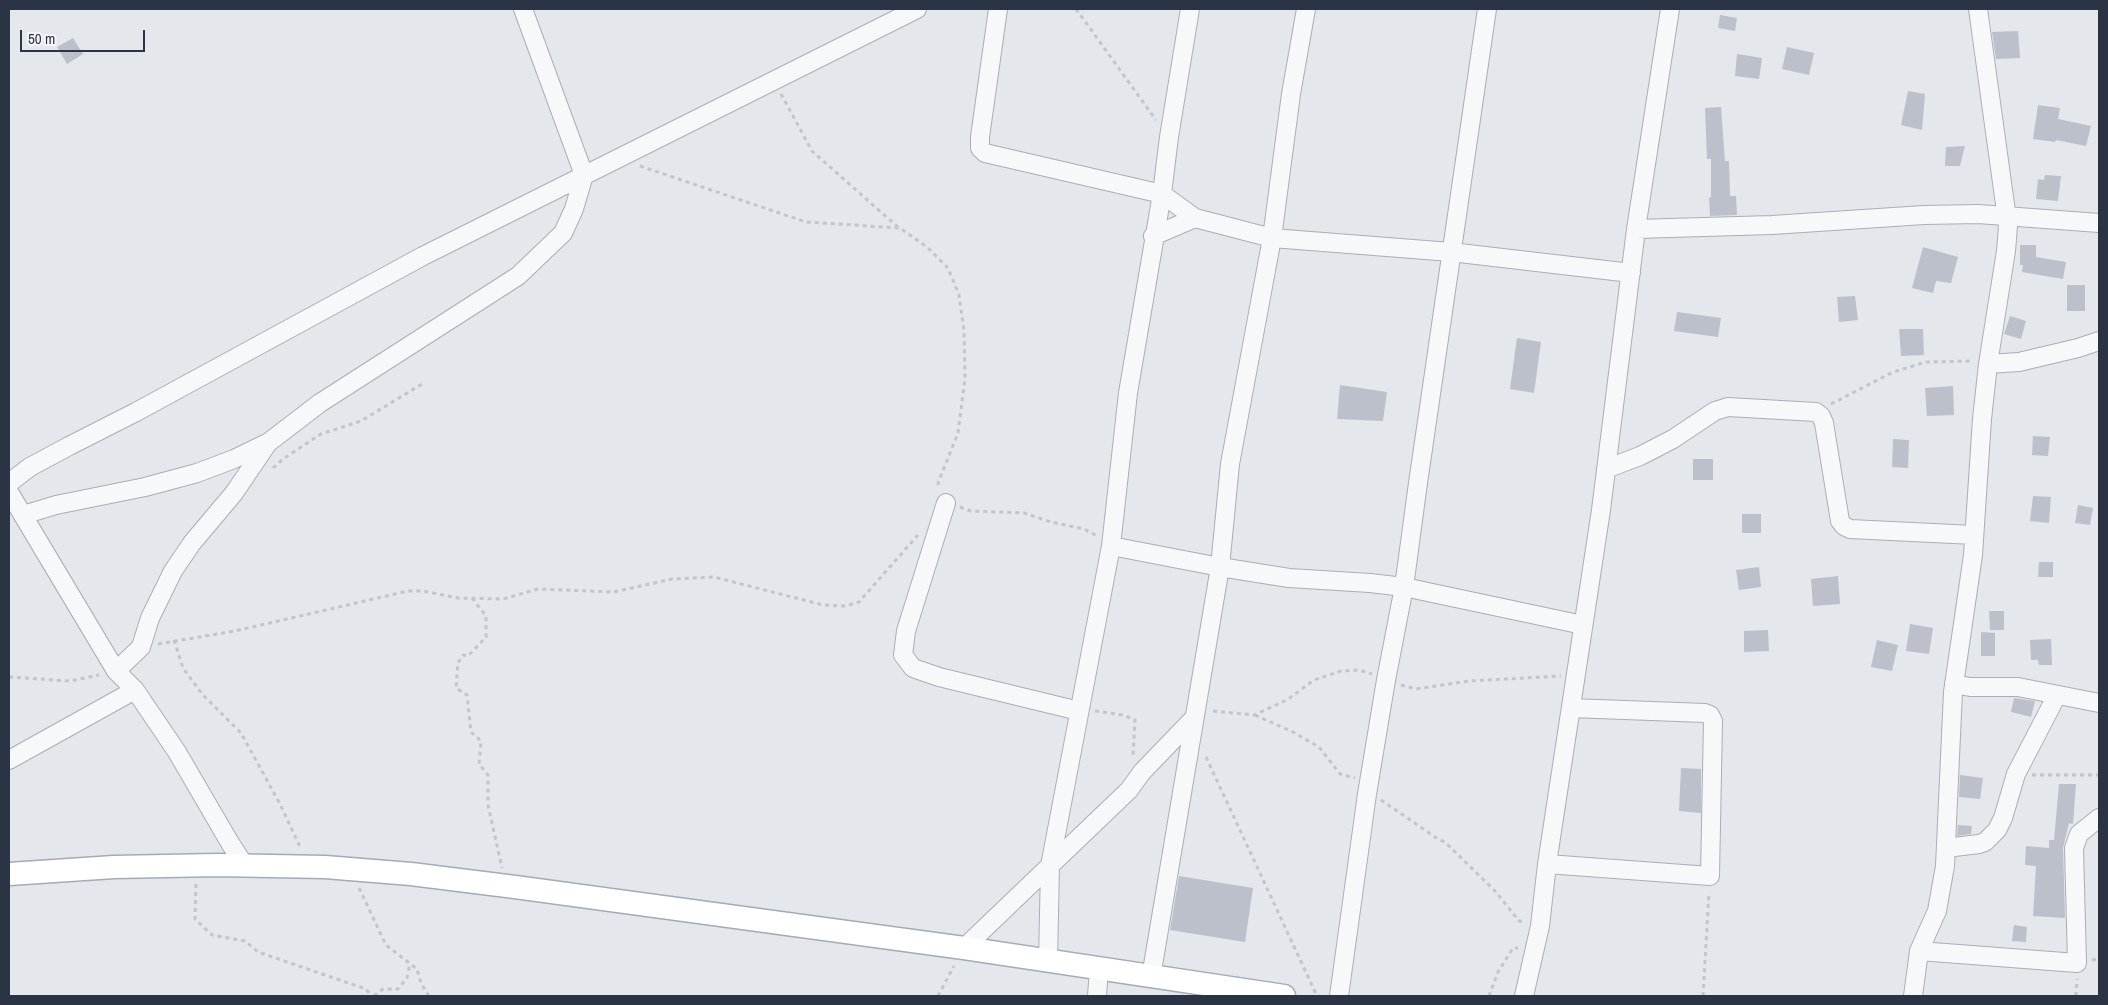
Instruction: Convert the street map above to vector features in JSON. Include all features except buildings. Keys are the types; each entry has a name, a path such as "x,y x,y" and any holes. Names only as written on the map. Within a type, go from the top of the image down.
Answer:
{"main road":[{"path":"9,874 114,868 197,866 351,869 505,886 964,948 1099,970 1284,996"}],"street":[{"path":"23,516 56,505 145,487 197,473 234,459 269,442 320,403 518,276 562,233 574,209 584,175 523,9"},
{"path":"9,482 30,467 145,407 423,256 917,9"},
{"path":"998,9 980,148 985,153 1162,194 1195,218 1272,238 1451,252 1631,273"},
{"path":"1048,962 1050,866 1111,546 1128,393 1153,236 1162,194 1190,9"},
{"path":"1151,977 1220,567 1230,464 1272,238 1291,94 1306,9"},
{"path":"1338,996 1367,794 1404,587 1487,9"},
{"path":"1524,996 1540,926 1547,864 1606,469 1636,229 1670,9"},
{"path":"1914,996 1919,951 1936,911 1945,866 1954,684 1973,555 1988,364 2006,251 2006,216 1978,9"},
{"path":"1636,229 1772,225 1924,215 2006,216 2099,223"},
{"path":"1153,236 1195,218"},
{"path":"1988,364 2019,362 2099,341"},
{"path":"1606,469 1640,456 1672,439 1715,411 1728,407 1816,412 1821,416 1824,423 1840,521 1844,526 1850,529 1974,535"},
{"path":"116,671 140,647 150,618 173,571 192,543 234,493 269,442"},
{"path":"9,492 116,671 135,690 177,752 245,866"},
{"path":"946,503 906,631 903,655 913,668 939,677 1079,711"},
{"path":"1111,546 1289,578 1404,587 1583,625"},
{"path":"1954,684 1970,687 2018,688 2099,703"},
{"path":"9,760 135,690"},
{"path":"1946,848 1979,844 1990,837 2003,818 2016,774 2057,695"},
{"path":"1547,864 1710,876 1713,721 1710,715 1705,713 1571,708"},
{"path":"964,948 1129,790 1142,772 1194,718"},
{"path":"1919,951 2077,963 2074,848 2079,834 2099,818"},
{"path":"1097,996 1099,970"}],"path":[{"path":"1076,9 1169,138"},
{"path":"774,80 812,151 900,228 927,247 948,268 959,295 964,331 965,378 958,433 938,483 946,503 971,510 1024,513 1051,522 1084,529 1111,546"},
{"path":"618,158 806,222 900,228"},
{"path":"1816,412 1893,372 1926,362 1967,360 1988,364"},
{"path":"271,470 283,459 321,434 361,421 422,384"},
{"path":"140,647 236,631 408,592 423,591 458,598 503,599 538,589 614,592 672,579 714,577 823,605 845,606 859,602 921,531"},
{"path":"472,598 486,616 486,638 468,656 462,655 458,663 456,688 467,695 471,732 482,741 479,764 488,775 488,805 505,886"},
{"path":"174,640 183,668 202,694 241,733 280,804 310,867"},
{"path":"9,677 70,681 116,671"},
{"path":"1079,711 1101,710 1135,720 1133,766 1129,790"},
{"path":"1254,715 1293,732 1318,747 1340,774 1358,779 1367,794 1387,803 1446,843 1496,892 1519,921 1540,926"},
{"path":"1205,754 1318,996"},
{"path":"2016,774 2099,775"},
{"path":"197,866 195,919 212,935 245,941 258,952 366,989 372,996 383,989 398,989 407,978 410,963"},
{"path":"351,869 386,945 417,969 421,983 429,996"},
{"path":"1703,996 1710,876"},
{"path":"1489,996 1498,972 1513,948 1536,946"},
{"path":"938,996 964,948"}]}
